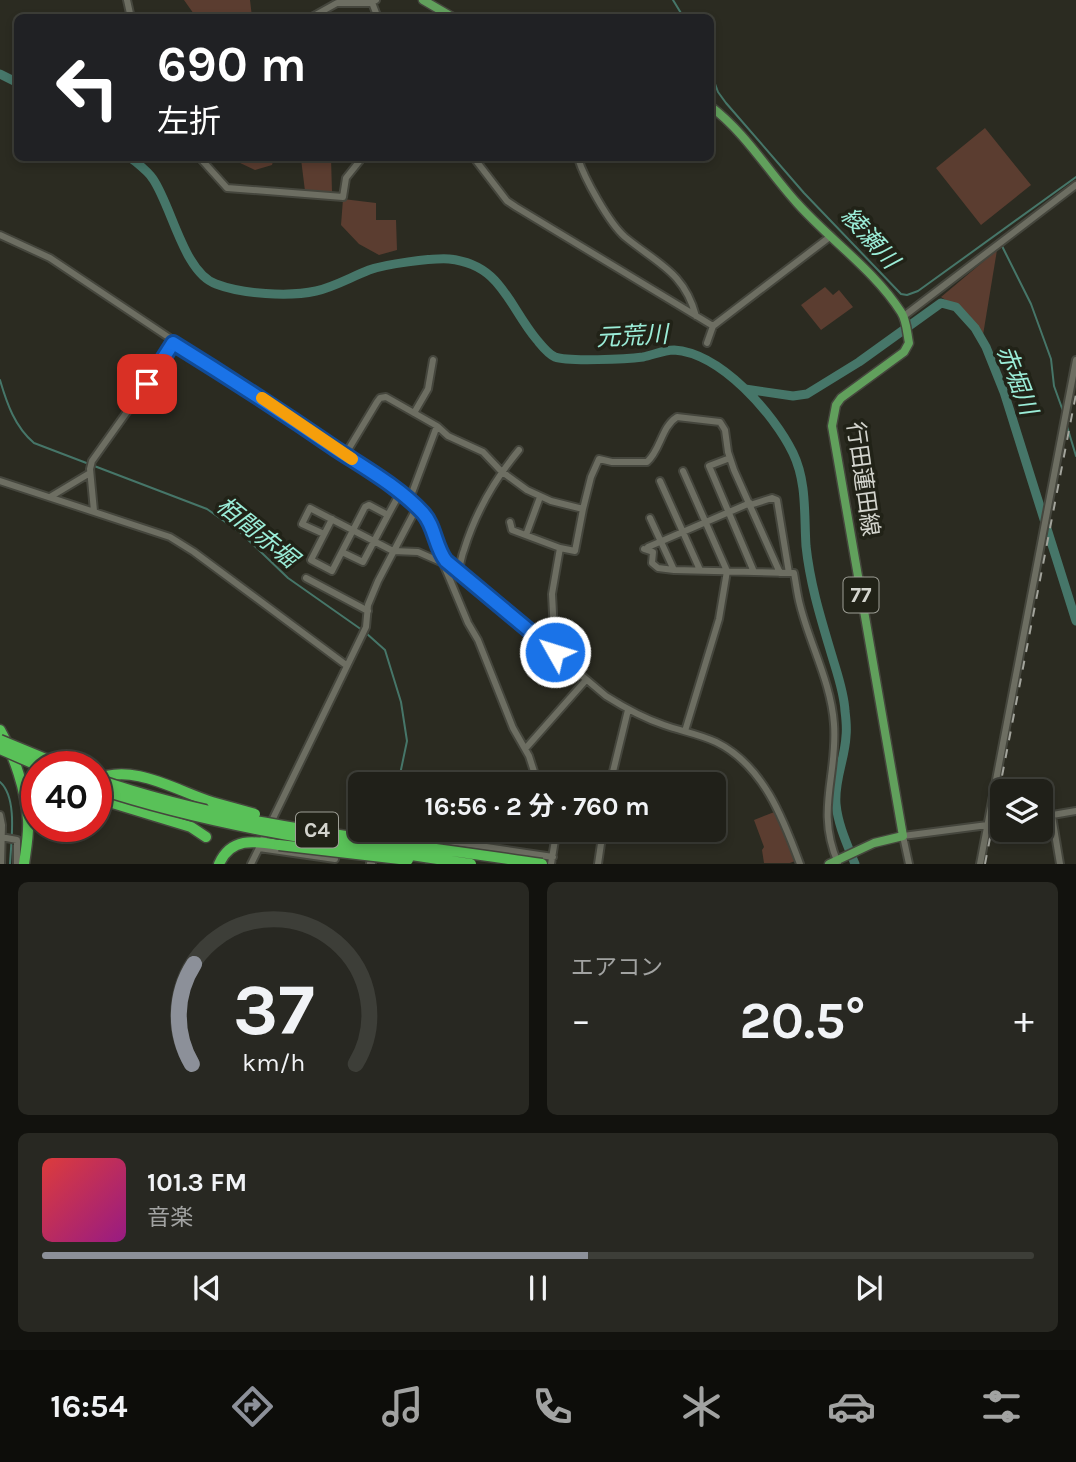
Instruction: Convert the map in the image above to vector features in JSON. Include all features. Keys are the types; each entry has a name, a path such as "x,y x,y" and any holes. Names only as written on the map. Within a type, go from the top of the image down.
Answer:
{"highway":[{"path":"0,730 27,810 29,830 24,863"},
{"path":"0,740 27,751"},
{"path":"0,752 21,760"},
{"path":"0,752 21,764"},
{"path":"112,774 125,773 212,802 348,834"},
{"name":"C4","path":"112,784 209,811 348,835"},
{"name":"C4","path":"112,793 236,826 471,863"},
{"path":"112,804 191,827 206,837"},
{"path":"219,863 227,851 244,841 369,857 461,863"},
{"name":"C4","path":"397,842 542,863"}],"main road":[{"path":"423,0 447,14"},
{"name":"行田蓮田線","path":"714,109 741,135 798,205 881,288 904,318 909,344 904,352 841,398 836,405 832,426 903,836"},
{"path":"836,862 859,850 903,836"}],"street":[{"path":"317,14 337,3 373,1"},
{"path":"203,161 227,188 342,197 346,178 360,161"},
{"path":"476,161 508,201 516,207 713,326"},
{"path":"579,161 587,184 613,222 623,235 657,259 686,288 696,316"},
{"path":"904,318 1076,185"},
{"path":"0,235 50,258 173,343 345,454 417,507 427,518 533,772"},
{"path":"707,343 713,326 831,236"},
{"path":"94,511 90,471 92,461 173,343"},
{"path":"414,413 428,389 433,360"},
{"path":"980,863 1076,360"},
{"path":"345,454 366,417 380,398 386,397 437,426 448,436 482,452 527,491 583,509"},
{"path":"510,522 512,530 575,551 591,477 600,458 612,462 650,461 670,423 677,417 720,422 726,430 730,458 780,573"},
{"path":"409,500 437,426"},
{"path":"458,571 463,550 483,504 501,471 519,450"},
{"path":"730,458 709,466 754,572"},
{"path":"50,497 90,471"},
{"path":"683,471 727,571 719,619 685,731"},
{"path":"0,481 170,537 346,665"},
{"path":"660,481 700,570"},
{"path":"342,552 363,562 400,493"},
{"path":"526,535 540,497"},
{"path":"789,573 777,500 772,498 729,512 646,548 653,552 652,563 658,568 780,573 789,573 794,573 800,605 821,667 832,713 834,739 827,809 828,832 836,862"},
{"path":"328,588 332,571 368,505 388,515"},
{"path":"251,863 366,627 368,611 393,551 417,507"},
{"path":"324,534 302,524 310,508 393,551 418,552 444,562 586,680 628,710 716,742 725,748 761,783 782,816 800,863"},
{"path":"650,518 674,569"},
{"path":"332,519 311,560 332,571"},
{"path":"555,652 552,594 560,548"},
{"path":"306,578 368,611"},
{"path":"524,749 586,680"},
{"path":"613,772 628,710"},
{"path":"1053,816 1076,811"},
{"path":"0,815 3,837 1,863"},
{"path":"1053,822 1060,863"},
{"path":"909,863 903,836 990,825"},
{"path":"3,837 17,840 17,863"},
{"path":"430,863 433,839 552,860 555,842"},
{"path":"598,863 601,842"},
{"path":"260,844 335,859"}],"shaded area":[{"path":"184,0 250,0 252,14 194,14"},
{"path":"985,128 1031,185 981,225 936,168"},
{"path":"273,161 272,165 255,170 238,162"},
{"path":"301,161 331,161 332,192 305,191"},
{"path":"343,199 376,203 376,220 396,220 397,250 379,255 359,244 341,225"},
{"path":"997,250 983,335 969,315 941,297"},
{"path":"825,287 833,295 839,290 853,307 821,330 801,305"},
{"path":"777,811 795,861 764,863 764,847 754,820"}],"waterway":[{"name":"綾瀬川","path":"673,0 682,14"},
{"name":"元荒川","path":"0,74 14,81"},
{"name":"綾瀬川","path":"714,81 726,103 804,193 901,294 918,291 1076,177"},
{"name":"元荒川","path":"135,161 146,170 160,191 195,267 216,284 252,292 305,293 329,287 369,270 397,264 449,259 467,262 481,269 502,288 527,327 555,357 584,360 624,359 674,350 710,362 744,388 784,437 801,475 810,574 844,704 846,733 836,804 841,827 855,864"},
{"path":"1001,244 1031,304 1051,359 1054,386 1063,411"},
{"name":"赤堀川","path":"745,389 793,396 807,394 859,362 941,303 956,307 975,328 986,347 1004,392 1076,621"},
{"name":"栢間赤堀","path":"0,380 17,422 34,443 207,509 241,533 288,578 362,630"},
{"path":"1066,423 1076,456"},
{"name":"栢間赤堀","path":"366,633 385,650 401,702 407,741 401,772"},
{"path":"0,782 6,789 11,809 10,864"}],"railway":[{"path":"985,864 1076,394"}],"slow traffic":[{"path":"262,398 352,459"}],"route":[{"path":"147,384 173,343 258,396 385,482 417,507 427,518 439,551 446,561 555,652"}]}
